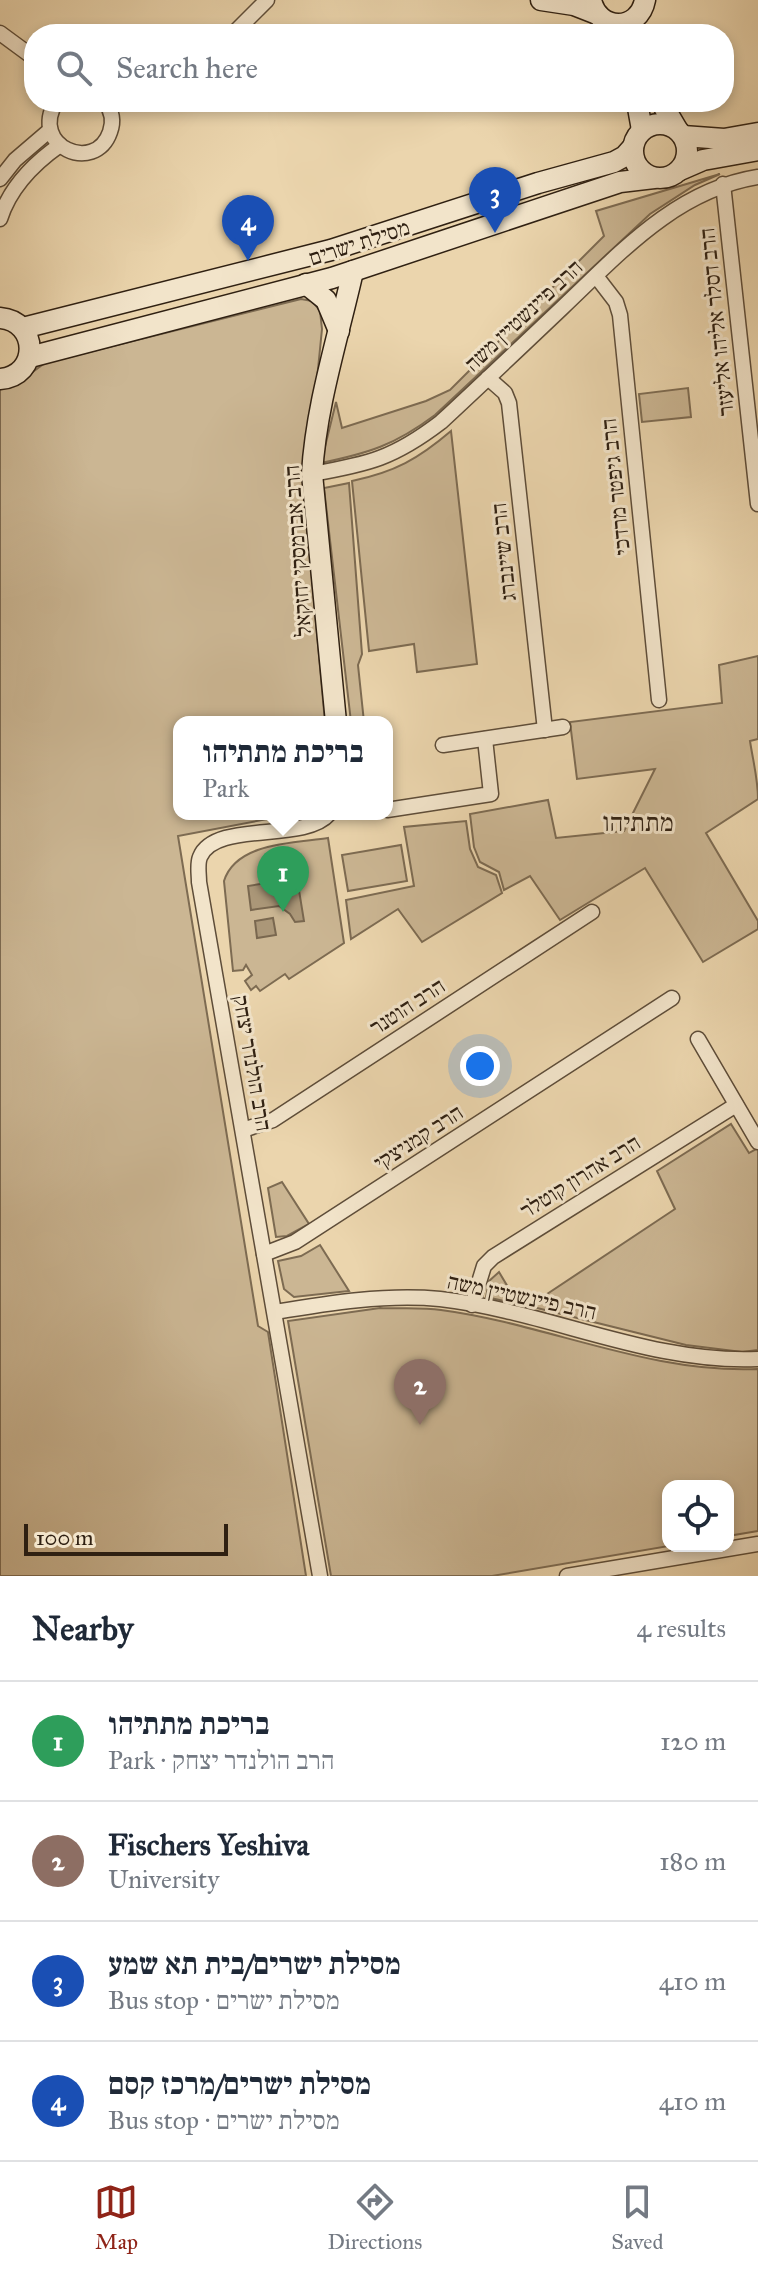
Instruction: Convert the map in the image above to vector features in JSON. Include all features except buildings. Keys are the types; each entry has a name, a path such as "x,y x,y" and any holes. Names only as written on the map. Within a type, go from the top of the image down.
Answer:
{"street":[{"path":"243,24 267,0"},
{"path":"541,0 594,12 619,24"},
{"path":"624,24 636,19 645,4"},
{"path":"643,24 645,4"},
{"path":"0,33 24,51"},
{"path":"52,112 50,130 60,145 79,153 98,148 105,142 112,126 111,112"},
{"path":"637,112 635,163 654,178 672,176 703,160 758,150"},
{"path":"667,112 680,132 688,154 680,170"},
{"path":"637,139 659,123 680,132 724,139 758,133"},
{"path":"0,179 15,160 50,130"},
{"name":"מסילת ישרים","path":"23,328 331,250 538,183 614,162 625,156 637,139"},
{"path":"0,219 17,184 60,145"},
{"name":"הרב פיינשטיין משה","path":"312,474 361,465 400,450 441,422 656,222 699,194 723,184 758,177"},
{"name":"מסילת ישרים","path":"30,357 353,271 620,182 654,178"},
{"name":"הרב דסלר אליהו אליעזר","path":"723,184 758,504"},
{"name":"הרב אברמסקי יחזקאל","path":"335,716 312,474 316,436 353,271"},
{"name":"הרב גיפטר מרדכי","path":"596,276 616,302 620,315 659,700"},
{"path":"306,284 326,300 339,331"},
{"path":"0,318 7,318 23,328 30,341 30,357 21,371 0,379"},
{"name":"הרב שיינברג","path":"488,378 505,393 509,403 545,730"},
{"path":"443,745 563,727"},
{"path":"393,809 491,794 485,739"},
{"name":"הרב הולנדר יצחק","path":"320,1576 199,882 201,855 213,843 322,820"},
{"name":"הרב הוטנר","path":"243,1130 273,1120 592,912"},
{"name":"הרב קמניצקי","path":"264,1254 295,1242 672,998"},
{"path":"698,1039 758,1142"},
{"name":"הרב אהרון קוטלר","path":"472,1305 484,1266 493,1257 736,1105"},
{"name":"הרב פיינשטיין משה","path":"275,1312 380,1299 439,1299 673,1353 733,1361 758,1359"},
{"path":"567,1576 758,1544"},
{"path":"665,1560 668,1576"}],"shaded area":[{"path":"720,174 695,185 650,214 435,415 407,434 381,446 321,463 336,402 342,428 426,401 450,390 604,236 596,211"},
{"path":"301,299 312,301 320,311 322,329 316,389 303,480 324,716 173,716 173,820 262,820 178,836 258,1326 268,1332 306,1576 0,1576 0,387 16,384 45,363"},
{"path":"688,388 691,417 642,422 639,394"},
{"path":"451,431 477,664 417,672 414,644 369,651 352,481 405,463"},
{"path":"349,483 362,654 358,665 363,716 350,716 324,488"},
{"path":"758,656 758,739 750,741 758,799 706,833 758,921 758,929 703,962 645,868 560,920 530,876 504,890 499,872 480,862 474,847 470,814 548,800 556,838 624,831 655,769 577,779 570,722 722,703 719,665"},
{"path":"466,821 470,849 478,867 496,875 502,893 422,942 398,909 351,939 346,900 414,886 404,827"},
{"path":"328,838 344,943 289,979 285,974 260,991 256,986 251,990 245,981 252,975 246,965 243,970 233,971 224,881 231,868 253,852"},
{"path":"401,845 407,881 348,891 342,855"},
{"path":"297,878 304,921 295,922 279,906 251,910 248,886"},
{"path":"273,918 276,935 257,938 255,921"},
{"path":"731,1124 749,1153 758,1148 758,1350 742,1352 686,1345 529,1306 675,1209 657,1171"},
{"path":"282,1182 309,1224 287,1236 276,1237 268,1188"},
{"path":"320,1245 349,1291 294,1297 284,1289 278,1261 301,1256"},
{"path":"499,1272 518,1304 486,1297 489,1281"},
{"path":"380,1308 441,1310 678,1364 758,1369 758,1531 734,1535 734,1480 662,1480 662,1547 492,1576 331,1576 288,1321"}],"place":[{"name":"מסילת ישרים/בית תא שמע","path":"495,233"},
{"name":"מסילת ישרים/מרכז קסם","path":"248,261"},
{"name":"בריכת מתתיהו","path":"283,912"},
{"name":"Fischers Yeshiva","path":"420,1425"}],"district":[{"name":"מתתיהו","path":"638,822"}]}
